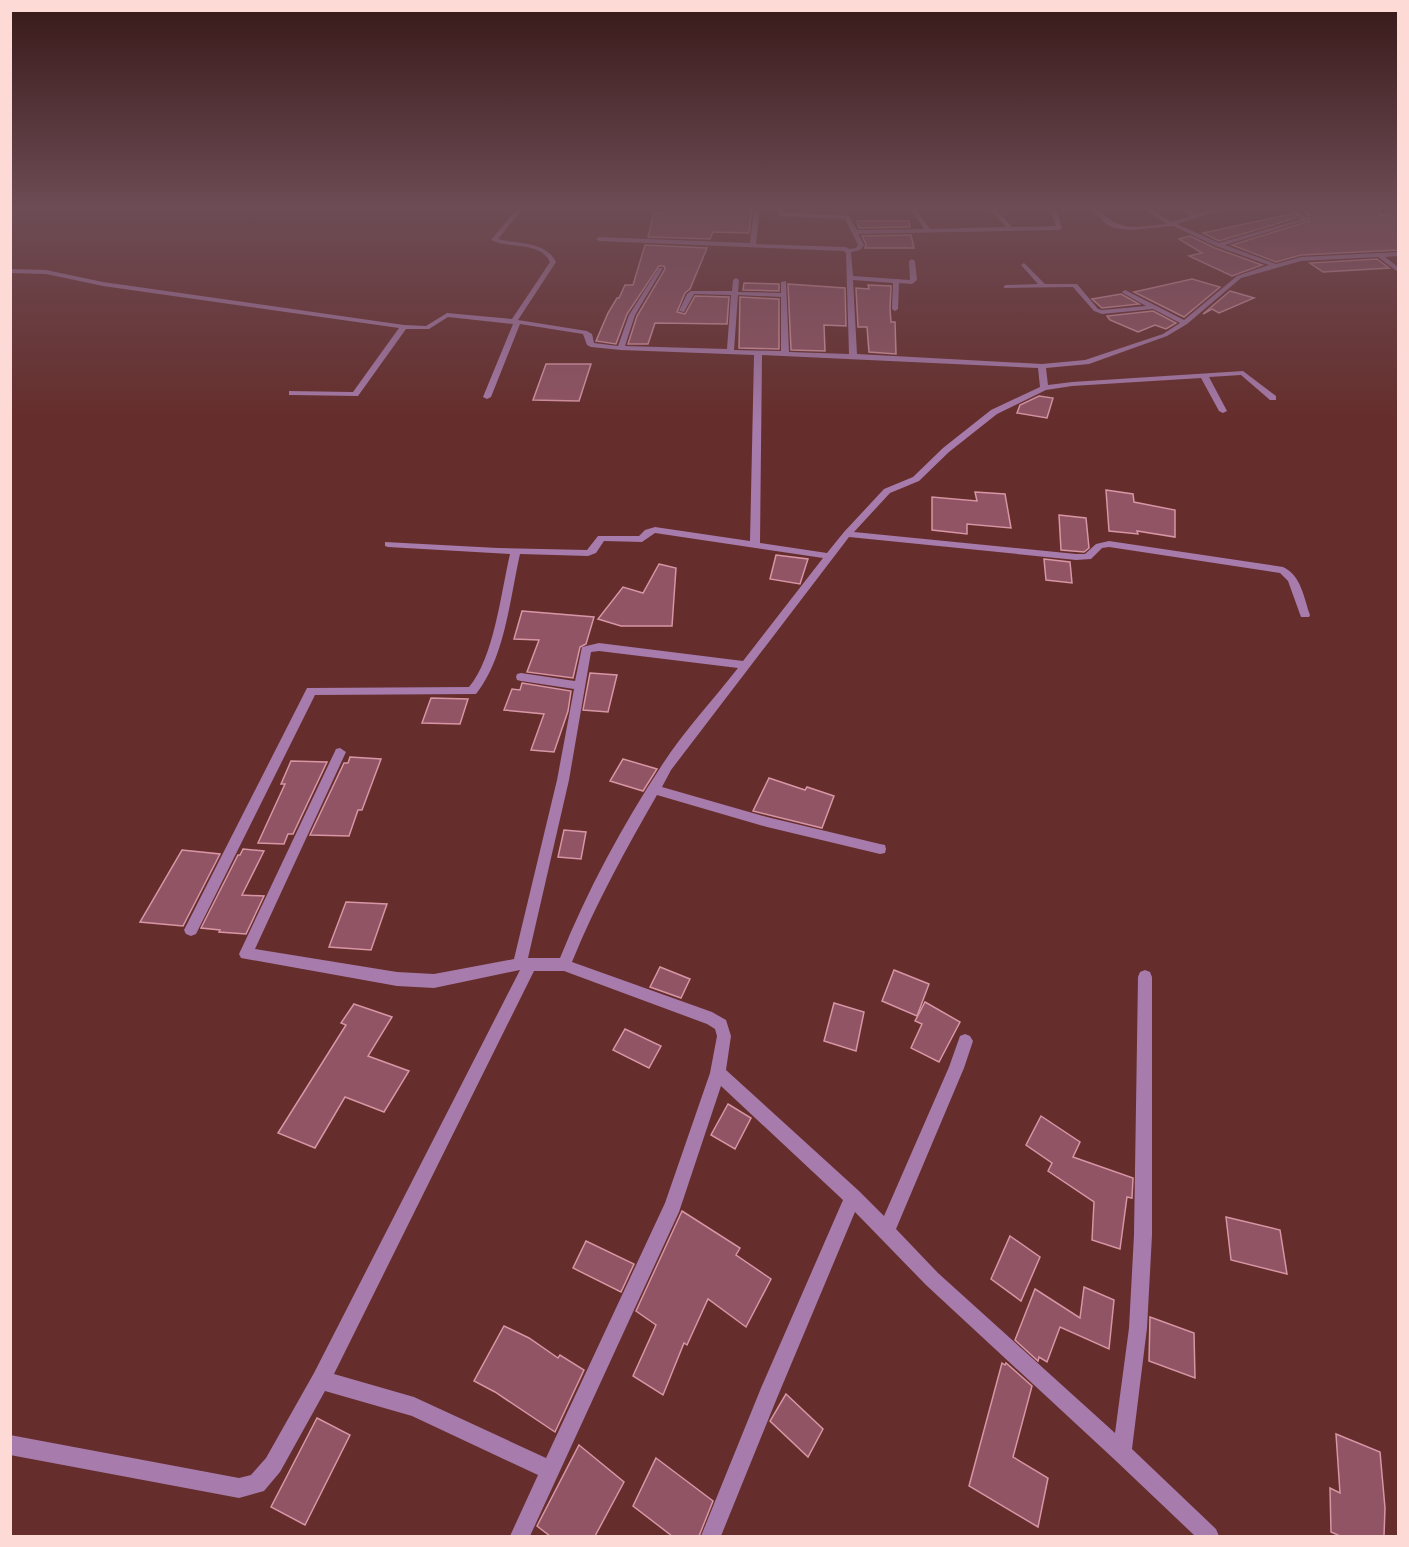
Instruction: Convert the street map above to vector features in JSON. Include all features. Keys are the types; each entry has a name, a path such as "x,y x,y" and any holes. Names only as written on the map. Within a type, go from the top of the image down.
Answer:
{"street":[{"path":"85,279 103,284 404,327 427,328 447,315 515,321 585,332 588,334 591,345 621,348 853,356 1042,366 1092,361 1165,335 1185,323 1236,279"},
{"path":"486,397 515,321 542,279"},
{"path":"621,348 632,315 654,279"},
{"path":"850,279 853,356"},
{"path":"868,279 913,281 913,279"},
{"path":"1037,279 1042,285"},
{"path":"730,353 736,280"},
{"path":"895,309 896,281"},
{"path":"784,282 785,354"},
{"path":"1006,287 1075,285 1099,311 1154,307"},
{"path":"1125,292 1185,323"},
{"path":"682,311 691,293 784,295"},
{"path":"292,393 355,394 404,327"},
{"path":"755,545 758,354"},
{"path":"1042,366 1044,388"},
{"path":"564,964 584,916 667,767 829,556 886,492 916,479 946,450 994,412 1044,388 1246,374 1273,398"},
{"path":"1204,376 1223,411"},
{"path":"388,544 516,552 591,553 601,538 642,539 648,532 655,530 829,556"},
{"path":"847,534 1083,557 1092,554 1101,544 1109,544 1283,570 1293,580 1305,615"},
{"path":"191,930 311,690 472,691 480,683 496,637 516,552"},
{"path":"10,1445 239,1488 257,1484 273,1465 321,1380 525,964 561,791 586,650 599,647 746,665"},
{"path":"521,677 580,686"},
{"path":"340,752 246,954 398,980 434,981 525,964 564,964 693,1011 721,1025 723,1036 718,1073 673,1206 520,1536"},
{"path":"654,789 767,822 880,849"},
{"path":"1122,1453 1138,1328 1143,1235 1145,977"},
{"path":"886,1231 956,1068 965,1041"},
{"path":"718,1073 853,1197 932,1279 1209,1536"},
{"path":"711,1536 768,1395 853,1197"},
{"path":"321,1380 414,1407 550,1470"}],"building":[{"path":"635,279 650,279 627,314 616,344 596,341 608,313 625,285 633,285"},
{"path":"659,279 694,279 677,312 685,314 695,296 729,297 727,324 655,323 648,344 628,344 637,316"},
{"path":"1191,279 1220,287 1184,317 1134,292"},
{"path":"744,283 779,284 779,291 743,290"},
{"path":"788,284 845,288 846,326 824,325 825,351 791,350"},
{"path":"868,285 891,286 890,309 891,322 895,322 896,354 869,352 867,327 858,327 856,288 869,289"},
{"path":"1230,291 1254,298 1219,313 1212,309 1203,314"},
{"path":"1121,294 1139,304 1102,308 1092,299"},
{"path":"740,297 779,299 779,349 739,348"},
{"path":"1153,311 1176,323 1166,329 1155,325 1138,332 1110,320 1107,316"},
{"path":"546,364 591,364 579,401 533,400"},
{"path":"1039,396 1053,398 1047,418 1017,413 1020,405"},
{"path":"1106,490 1133,494 1134,502 1175,510 1175,537 1137,531 1138,534 1109,531"},
{"path":"975,492 1005,494 1011,528 967,524 967,534 932,530 932,497 977,501"},
{"path":"1059,515 1086,518 1089,548 1084,552 1061,550"},
{"path":"776,555 808,559 800,584 770,579"},
{"path":"1044,559 1070,562 1072,583 1046,580"},
{"path":"659,564 676,568 672,626 621,626 598,619 623,587 643,593"},
{"path":"522,611 594,617 586,644 580,647 573,678 527,672 539,640 514,639"},
{"path":"590,673 617,675 608,712 583,710"},
{"path":"522,683 571,691 568,711 554,752 531,750 544,714 504,710 512,689 520,690"},
{"path":"431,698 468,699 460,724 422,723"},
{"path":"350,757 381,759 362,810 358,810 349,836 310,835 344,763 348,763"},
{"path":"623,759 657,769 643,791 610,781"},
{"path":"291,761 327,762 293,834 288,834 284,844 258,843 285,784 281,784"},
{"path":"769,778 805,790 807,787 834,796 822,828 753,811"},
{"path":"564,830 586,832 581,859 558,857"},
{"path":"243,849 264,851 242,895 264,896 246,934 201,928 238,855"},
{"path":"182,850 220,854 183,926 140,922"},
{"path":"346,902 387,904 371,950 329,947"},
{"path":"660,967 690,979 681,998 650,987"},
{"path":"894,970 929,984 917,1016 882,1001"},
{"path":"925,1002 960,1022 939,1062 911,1048 922,1024 915,1021"},
{"path":"834,1003 864,1012 856,1051 824,1041"},
{"path":"354,1004 392,1017 368,1056 409,1071 384,1112 345,1097 315,1148 278,1133 346,1025 341,1023"},
{"path":"625,1029 661,1046 649,1068 613,1050"},
{"path":"728,1104 751,1118 735,1149 711,1135"},
{"path":"1041,1116 1080,1142 1073,1157 1133,1178 1132,1198 1127,1197 1120,1249 1092,1240 1094,1202 1048,1171 1052,1163 1026,1145"},
{"path":"682,1211 740,1248 736,1255 771,1279 746,1327 708,1299 687,1345 684,1343 663,1395 633,1376 656,1325 636,1311"},
{"path":"1226,1217 1280,1230 1287,1274 1231,1260"},
{"path":"1010,1236 1040,1257 1021,1301 991,1279"},
{"path":"586,1241 634,1264 621,1292 573,1268"},
{"path":"1084,1287 1114,1300 1109,1349 1060,1327 1047,1362 1039,1357 1038,1361 1015,1340 1035,1289 1080,1318"},
{"path":"1150,1317 1194,1333 1195,1378 1149,1361"},
{"path":"504,1326 529,1338 558,1358 560,1355 584,1370 555,1432 495,1392 474,1381"},
{"path":"1002,1363 1005,1365 1006,1363 1032,1386 1013,1457 1048,1478 1038,1527 969,1486"},
{"path":"786,1394 823,1429 808,1457 770,1421"},
{"path":"317,1418 350,1435 305,1525 271,1507"},
{"path":"1336,1434 1380,1452 1385,1508 1384,1536 1340,1536 1331,1532 1330,1488 1340,1493"},
{"path":"579,1445 624,1482 595,1536 550,1536 537,1526"},
{"path":"656,1458 713,1501 699,1536 672,1536 633,1506"}]}
